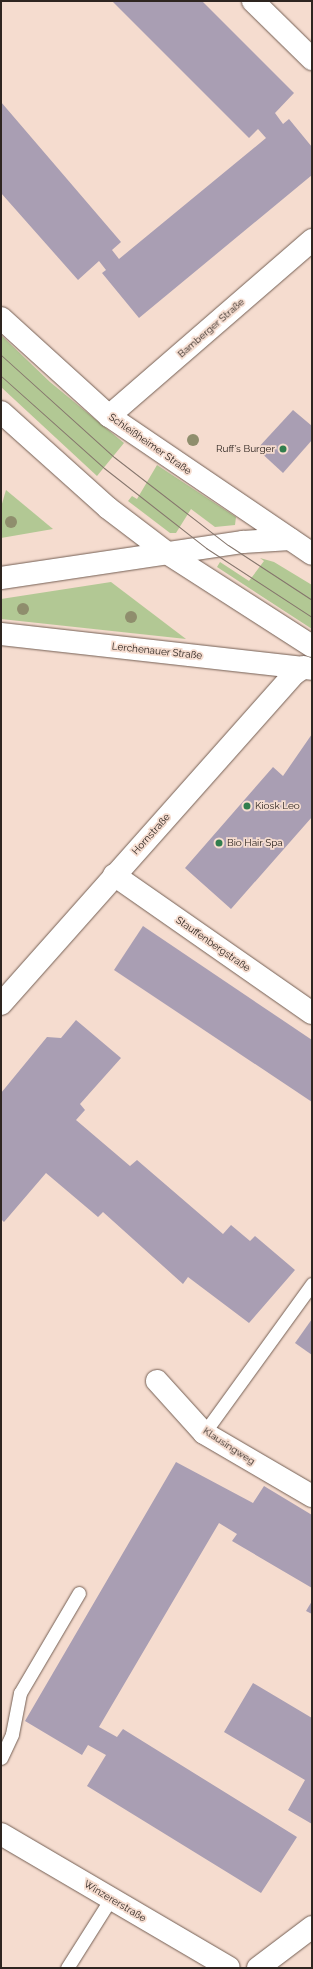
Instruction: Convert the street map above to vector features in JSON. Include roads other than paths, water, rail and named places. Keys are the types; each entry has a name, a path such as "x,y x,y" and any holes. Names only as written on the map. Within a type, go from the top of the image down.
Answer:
{"street":[{"path":"253,1 312,59"},
{"name":"Bamberger Straße","path":"110,416 312,240"},
{"name":"Schleißheimer Straße","path":"1,318 110,416 312,554"},
{"path":"1,412 108,508 167,553 312,646"},
{"path":"1,578 167,553 290,539"},
{"name":"Lerchenauer Straße","path":"1,634 308,668"},
{"name":"Hornstraße","path":"1,1004 294,674 308,668"},
{"name":"Stauffenbergstraße","path":"114,875 312,1013"},
{"name":"Klausingweg","path":"157,1381 204,1433 312,1496"},
{"name":"Winzererstraße","path":"1,1834 110,1900 228,1968"},
{"path":"258,1968 312,1928"}],"lane":[{"path":"204,1433 312,1284"},
{"path":"1,1758 12,1734 20,1693 79,1593"},
{"path":"67,1968 110,1900"}],"tram line":[{"path":"1,355 114,457 228,545 312,600"},
{"path":"1,376 104,468 206,548 312,617"}],"place":[{"name":"Ruff’s Burger","path":"283,449"},
{"name":"Kiosk Leo","path":"247,806"},
{"name":"Bio Hair Spa","path":"219,843"}]}
